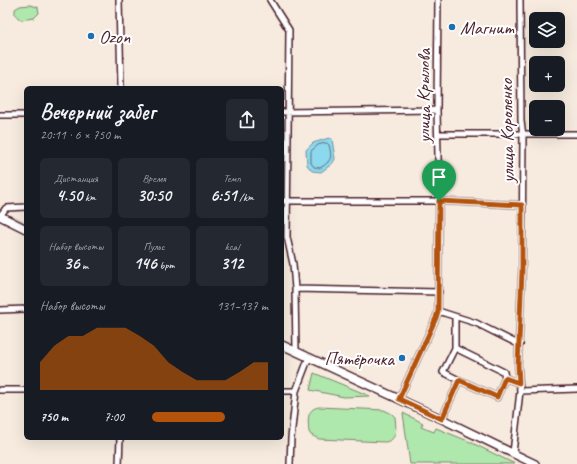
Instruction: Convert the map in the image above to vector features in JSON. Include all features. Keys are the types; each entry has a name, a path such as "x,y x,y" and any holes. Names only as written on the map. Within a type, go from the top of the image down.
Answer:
{"main road":[{"path":"0,216 24,228"},
{"path":"284,346 535,464"}],"street":[{"path":"119,0 121,86"},
{"path":"270,0 289,30 288,111 284,201 287,237 293,264 295,289 296,352"},
{"name":"улица Крылова","path":"399,399 438,311 438,0"},
{"name":"улица Короленко","path":"513,453 520,391 518,365 520,345 523,135 521,121 520,0"},
{"path":"284,112 437,110"},
{"path":"0,115 24,115"},
{"path":"438,134 577,134"},
{"path":"284,201 439,201 522,205"},
{"path":"0,216 6,208 24,207"},
{"path":"295,289 439,292"},
{"path":"0,310 24,309"},
{"path":"438,311 476,323 520,345"},
{"path":"455,317 455,348 443,372 497,397 505,378 504,372 455,348"},
{"path":"290,464 296,391 309,357"},
{"path":"505,378 519,383"},
{"path":"442,419 459,380"},
{"path":"520,391 577,389"},
{"path":"0,390 24,390"},
{"path":"284,391 296,391"},
{"path":"119,464 120,440"}],"green space":[{"path":"30,5 38,7 39,13 34,18 21,20 15,15 15,9 20,6"},
{"path":"314,373 370,396 344,397 310,390"},
{"path":"319,407 384,410 395,417 396,429 394,436 389,441 385,442 319,439 311,435 309,432 308,420 312,410"},
{"path":"403,413 423,423 421,427 434,432 436,428 468,441 515,464 410,464"}],"water":[{"path":"329,138 332,139 335,159 332,164 321,172 312,171 307,165 306,150 313,143"}],"place":[{"name":"Магнит","path":"452,27"},
{"name":"Ozon","path":"91,36"},
{"name":"Пятёрочка","path":"402,358"}],"route":[{"path":"439,201 522,205 522,271 518,365 519,383 505,378 497,397 459,380 442,419 399,399 438,311 439,201"}]}
